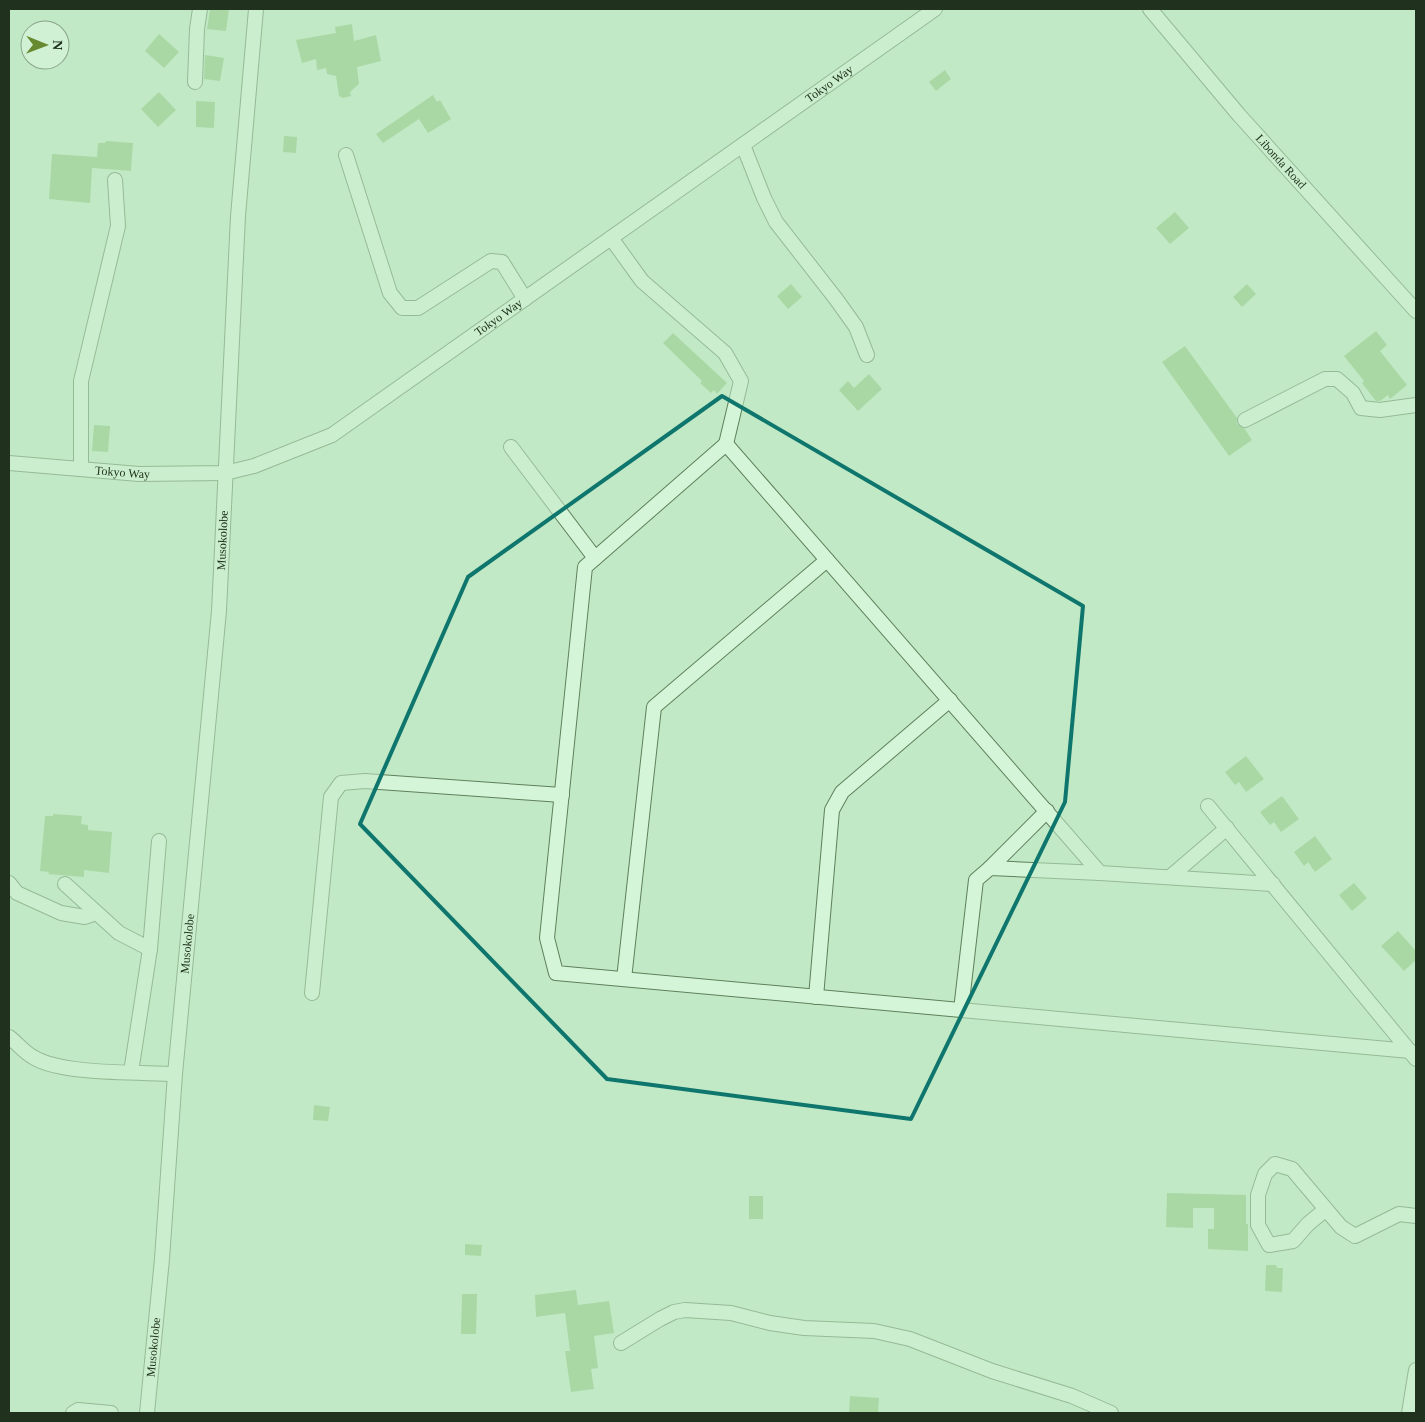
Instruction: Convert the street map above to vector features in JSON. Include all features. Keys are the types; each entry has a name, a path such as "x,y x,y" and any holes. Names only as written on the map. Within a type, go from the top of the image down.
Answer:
{"street":[{"path":"195,82 197,29 200,9"},
{"name":"Musokolobe","path":"147,1413 162,1258 175,1074 219,611 238,216 256,9"},
{"name":"Tokyo Way","path":"9,463 139,474 225,473 254,466 332,435 935,9"},
{"name":"Libonda Road","path":"1150,9 1239,115 1416,311"},
{"path":"743,144 764,198 776,222 856,327 867,356"},
{"path":"346,156 390,293 402,308 418,308 491,261 502,262 525,299"},
{"path":"81,469 81,381 118,226 116,180"},
{"path":"611,238 642,281 725,352 740,381 726,444 585,567 547,938 556,973 962,1010 1413,1055"},
{"path":"1245,420 1325,379 1337,379 1353,394 1361,408 1380,410 1416,405"},
{"path":"726,444 1100,873"},
{"path":"511,447 595,558"},
{"path":"624,979 654,707 827,560"},
{"path":"816,997 832,810 842,792 950,700"},
{"path":"312,993 331,797 341,783 365,781 562,795"},
{"path":"1208,806 1413,1055"},
{"path":"962,1010 976,880 1047,811"},
{"path":"1170,877 1227,828"},
{"path":"131,1072 150,949 159,841"},
{"path":"990,868 1273,884"},
{"path":"9,883 17,893 61,913 85,918 96,913"},
{"path":"64,884 119,933 150,949"},
{"path":"9,1037 33,1057 46,1064 66,1068 175,1074"},
{"path":"1326,1208 1293,1241 1269,1245 1258,1226 1258,1195 1265,1174 1275,1164 1292,1169 1326,1208 1341,1227 1355,1236 1399,1214 1416,1216"},
{"path":"620,1343 660,1319 674,1312 685,1310 731,1313 804,1328 874,1331 910,1339 992,1371 1072,1396 1111,1413"},
{"path":"1412,1408 1416,1370"},
{"path":"73,1413 78,1410 111,1413"}],"highlighted area":[{"path":"722,396 1083,606 1065,802 911,1119 607,1079 360,824 468,577"}],"building":[{"path":"210,9 229,9 226,31 207,29"},
{"path":"352,24 354,41 376,35 381,61 357,67 359,84 350,92 351,96 343,98 339,96 336,76 327,74 326,68 317,70 316,59 302,63 296,40 336,33 335,27"},
{"path":"159,34 179,52 164,68 145,51"},
{"path":"205,55 224,58 220,81 204,79"},
{"path":"945,70 951,79 936,91 929,82"},
{"path":"159,92 176,110 158,127 141,109"},
{"path":"433,95 437,102 440,100 451,119 428,133 419,119 383,143 376,134"},
{"path":"196,101 215,102 214,128 196,127"},
{"path":"284,136 297,137 296,153 283,152"},
{"path":"106,141 133,143 131,171 92,168 90,203 49,199 52,154 97,157 98,143 105,143"},
{"path":"1175,212 1189,228 1170,244 1156,228"},
{"path":"791,284 802,297 788,309 777,296"},
{"path":"1247,284 1256,294 1242,307 1233,297"},
{"path":"1376,331 1387,345 1380,351 1407,385 1390,399 1388,395 1380,401 1376,401 1362,383 1364,381 1344,356"},
{"path":"673,333 727,383 717,394 714,390 711,393 700,383 702,381 663,343"},
{"path":"1185,346 1237,418 1237,424 1244,428 1252,440 1229,456 1162,362"},
{"path":"869,374 882,389 858,411 839,390 848,381 854,388"},
{"path":"94,425 110,426 108,452 92,451"},
{"path":"1246,756 1264,779 1246,792 1239,782 1235,785 1225,772"},
{"path":"1282,796 1299,819 1281,832 1274,822 1270,825 1260,812"},
{"path":"53,814 82,816 81,824 88,825 88,830 112,832 109,873 84,870 84,877 48,874 49,872 40,871 45,816 53,816"},
{"path":"1315,836 1332,859 1315,872 1308,862 1304,866 1294,852"},
{"path":"1354,883 1367,898 1352,911 1339,895"},
{"path":"1398,931 1416,951 1416,960 1404,971 1381,946"},
{"path":"314,1105 330,1107 328,1121 313,1120"},
{"path":"1167,1193 1246,1195 1248,1251 1208,1249 1208,1229 1214,1229 1214,1208 1193,1208 1193,1228 1166,1227"},
{"path":"749,1196 763,1196 763,1219 749,1219"},
{"path":"465,1244 482,1245 481,1256 465,1255"},
{"path":"1266,1265 1276,1265 1277,1268 1283,1268 1282,1292 1265,1291"},
{"path":"576,1290 578,1305 609,1301 614,1333 594,1336 598,1368 591,1369 594,1389 571,1392 565,1351 570,1351 565,1313 536,1317 535,1295"},
{"path":"462,1294 477,1294 476,1334 461,1334"},
{"path":"850,1396 879,1398 878,1413 849,1413"}]}
